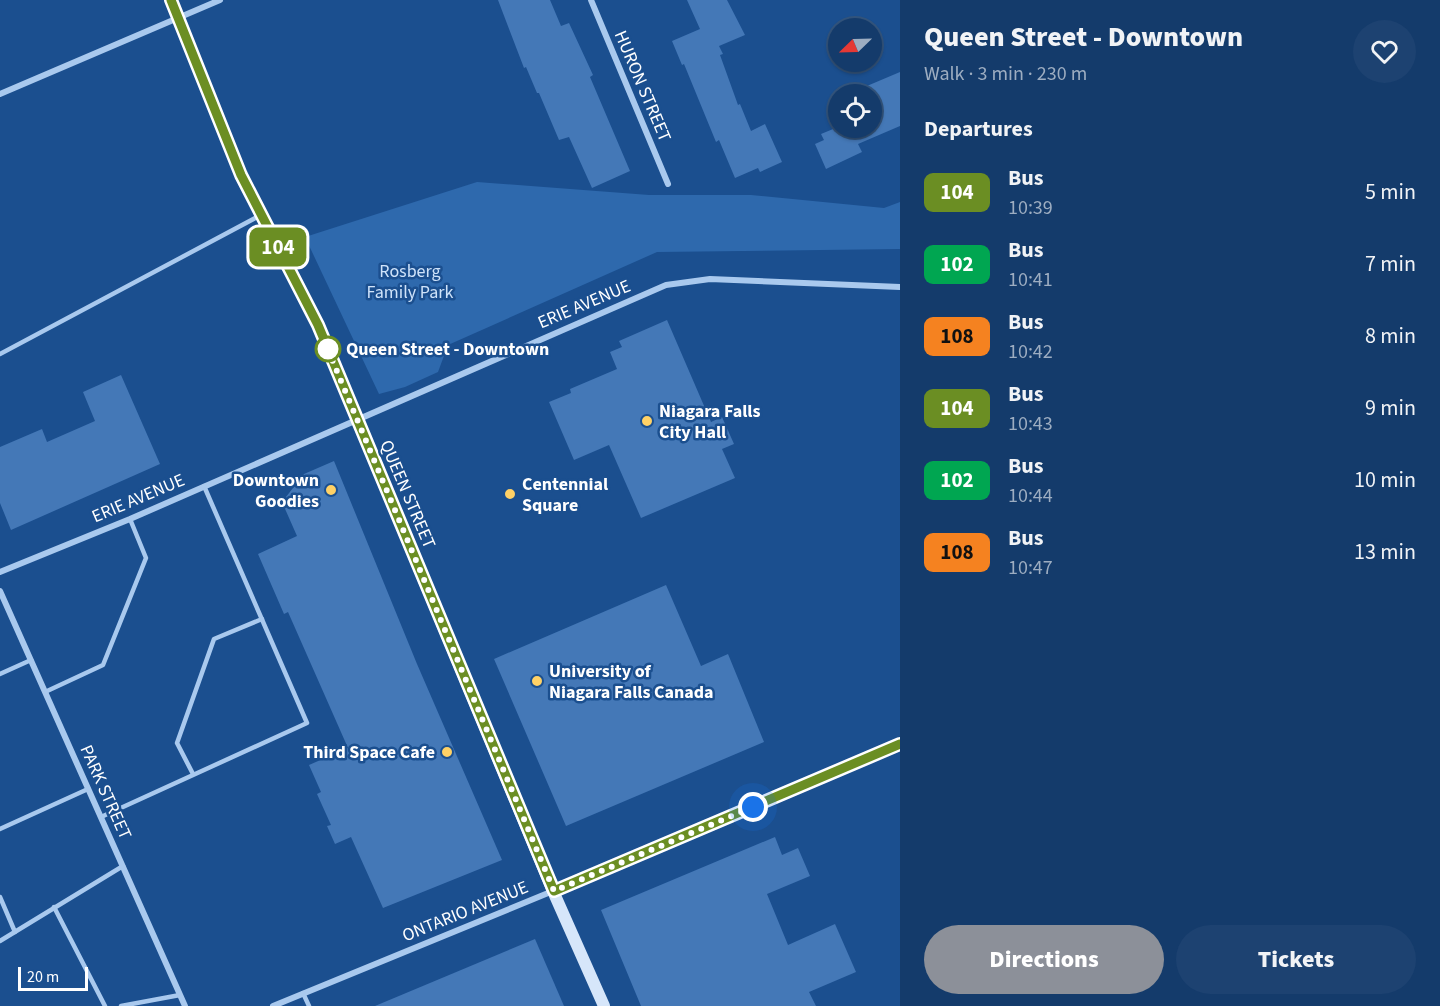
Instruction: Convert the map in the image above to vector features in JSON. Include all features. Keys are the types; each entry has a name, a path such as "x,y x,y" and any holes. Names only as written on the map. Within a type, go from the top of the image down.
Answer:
{"street":[{"name":"QUEEN STREET","path":"171,0 241,175 318,325 604,1006"},
{"path":"0,94 220,0"},
{"name":"HURON STREET","path":"591,0 668,184"},
{"name":"ERIE AVENUE","path":"0,572 130,519 666,285 710,279 900,287"},
{"name":"PARK STREET","path":"0,591 185,1006"},
{"name":"ONTARIO AVENUE","path":"273,1006 554,891 900,744"}],"lane":[{"path":"0,354 261,215"},
{"path":"101,816 307,723 204,486"},
{"path":"45,692 103,665 147,558 130,519"},
{"path":"193,774 177,743 214,639 262,619"},
{"path":"0,674 31,660"},
{"path":"0,829 88,789"},
{"path":"0,941 123,866"},
{"path":"0,897 15,932"},
{"path":"54,908 105,1006"},
{"path":"303,993 309,1006"},
{"path":"121,1006 180,995"}],"green space":[{"name":"Rosberg Family Park","path":"477,182 649,195 751,195 884,208 900,202 900,249 657,252 448,345 438,372 405,387 379,394 305,237"}],"building":[{"path":"498,0 550,0 561,26 569,23 593,75 590,77 630,171 592,188 569,137 559,140 539,93 526,67 524,68"},
{"path":"687,0 727,0 745,35 719,46 723,54 720,55 738,105 740,104 751,131 765,124 782,162 760,172 758,168 735,178 719,140 716,142 684,64 682,65 672,41 700,29"},
{"path":"900,72 900,126 882,134 882,84 872,84"},
{"path":"828,131 828,138 872,138 858,144 862,152 826,169 815,144 824,140 821,134"},
{"path":"667,320 711,422 722,417 734,444 722,449 735,478 641,518 609,445 574,460 549,402 571,393 570,389 617,369 610,352 622,347 619,341"},
{"path":"121,375 160,464 11,530 0,503 0,447 42,429 47,442 95,421 83,392"},
{"path":"334,461 417,664 502,860 383,908 351,837 335,844 327,826 331,825 317,794 321,792 309,765 348,748 288,612 284,614 258,554 297,536 282,502 304,474"},
{"path":"666,585 701,666 728,654 764,742 566,826 494,659"},
{"path":"775,837 782,855 798,848 810,876 767,894 788,945 835,924 856,972 809,992 816,1006 641,1006 601,910"},
{"path":"535,939 564,1006 375,1006"}],"bus line":[{"name":"104","path":"171,0 241,175 318,325 554,891 900,744"}],"place":[{"name":"Queen Street - Downtown","path":"328,349"},
{"name":"Niagara Falls City Hall","path":"647,421"},
{"name":"Downtown Goodies","path":"331,490"},
{"name":"Centennial Square","path":"510,494"},
{"name":"University of Niagara Falls Canada","path":"537,681"},
{"name":"Third Space Cafe","path":"447,752"}],"route":[{"path":"328,349 326,345 554,891 753,807"}]}
